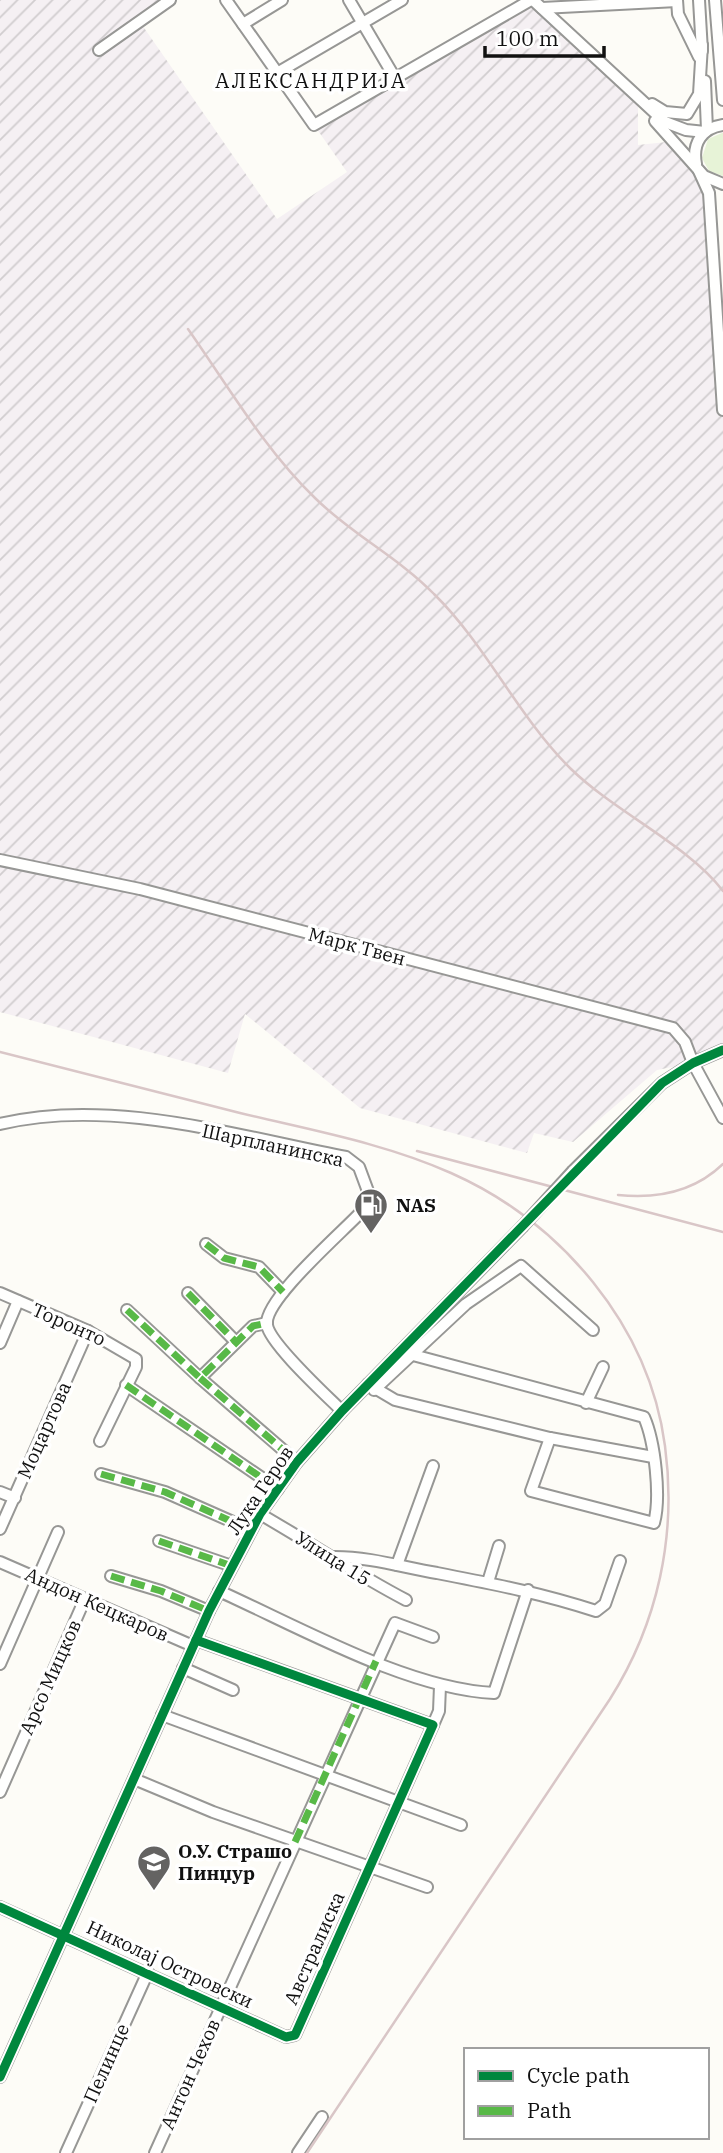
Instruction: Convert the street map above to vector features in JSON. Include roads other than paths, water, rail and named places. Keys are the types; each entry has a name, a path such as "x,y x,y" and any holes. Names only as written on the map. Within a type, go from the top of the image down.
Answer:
{"street":[{"path":"99,50 170,0"},
{"path":"226,0 314,125 532,0 668,124 706,131 723,125"},
{"path":"243,24 282,0"},
{"path":"349,0 395,78"},
{"path":"277,73 402,0"},
{"path":"699,0 706,131 695,149 698,167 709,193 723,410"},
{"path":"715,0 723,100"},
{"path":"542,8 677,1 678,14 699,57"},
{"path":"634,95 665,112 687,114 699,94 699,57 702,45"},
{"path":"634,95 638,104 711,181 723,184"},
{"name":"Марк Твен","path":"0,860 140,889 673,1028 685,1042 693,1063"},
{"name":"Лука Геров","path":"0,2077 209,1611 260,1514 297,1462 342,1411 371,1387 573,1171 662,1083 693,1063 723,1050"},
{"path":"693,1063 723,1118"},
{"name":"Шарпланинска","path":"0,1124 50,1115 103,1115 158,1121 346,1157 359,1167 365,1178 369,1194 363,1210 283,1292 269,1312 267,1323"},
{"path":"206,1244 224,1258 259,1267 283,1292"},
{"path":"593,1330 522,1266 466,1304 413,1355 371,1387 396,1400 550,1438 653,1457"},
{"name":"Торонто","path":"0,1293 88,1331 136,1359 136,1367 125,1385"},
{"path":"188,1293 236,1342"},
{"path":"0,1343 19,1301"},
{"path":"127,1310 297,1462"},
{"path":"200,1378 253,1326 267,1323 276,1343 342,1411"},
{"name":"Моцартова","path":"0,1529 88,1331"},
{"path":"413,1355 644,1417 653,1457 657,1500 654,1523 531,1491 550,1438"},
{"path":"586,1403 603,1367"},
{"path":"100,1441 125,1385 278,1489"},
{"path":"397,1564 433,1466"},
{"path":"101,1474 165,1492 251,1530"},
{"path":"0,1492 15,1497"},
{"name":"Улица 15","path":"260,1514 335,1557 363,1578 406,1600"},
{"path":"0,1664 58,1532"},
{"path":"159,1541 232,1566"},
{"path":"488,1582 499,1546"},
{"path":"335,1557 365,1558 528,1590 599,1611 607,1599 620,1561"},
{"name":"Андон Кецкаров","path":"0,1562 84,1601 195,1643 433,1725"},
{"path":"111,1576 161,1591 209,1611"},
{"path":"219,1591 376,1661 440,1686 494,1693 528,1590"},
{"name":"Арсо Мицков","path":"0,1792 84,1601"},
{"name":"Антон Чехов","path":"155,2153 395,1623 433,1637"},
{"path":"183,1668 233,1690"},
{"path":"369,1868 439,1711 440,1686"},
{"path":"162,1714 461,1825"},
{"path":"134,1779 295,1842 427,1887"},
{"name":"Австралиска","path":"286,2037 295,2035 369,1868"},
{"name":"Николај Островски","path":"0,1907 286,2037"},
{"name":"Пелинце","path":"66,2153 148,1972"},
{"path":"298,2153 322,2117"}],"railway":[{"path":"188,329 248,417 297,479 329,511 405,568 453,614 535,727 571,769 608,800 691,859 723,891"},
{"path":"0,1052 373,1145 451,1173 491,1194 529,1219 563,1249 593,1283 619,1319 640,1359 656,1402 665,1446 668,1479 666,1545 652,1609 641,1640 610,1699 307,2153"},
{"path":"417,1151 723,1232"},
{"path":"618,1195 646,1196 674,1192 700,1181 723,1164"}],"place":[{"name":"NAS","path":"371,1235"},
{"name":"О.У. Страшо Пинџур","path":"154,1892"}],"district":[{"name":"АЛЕКСАНДРИЈА","path":"311,80"}]}
